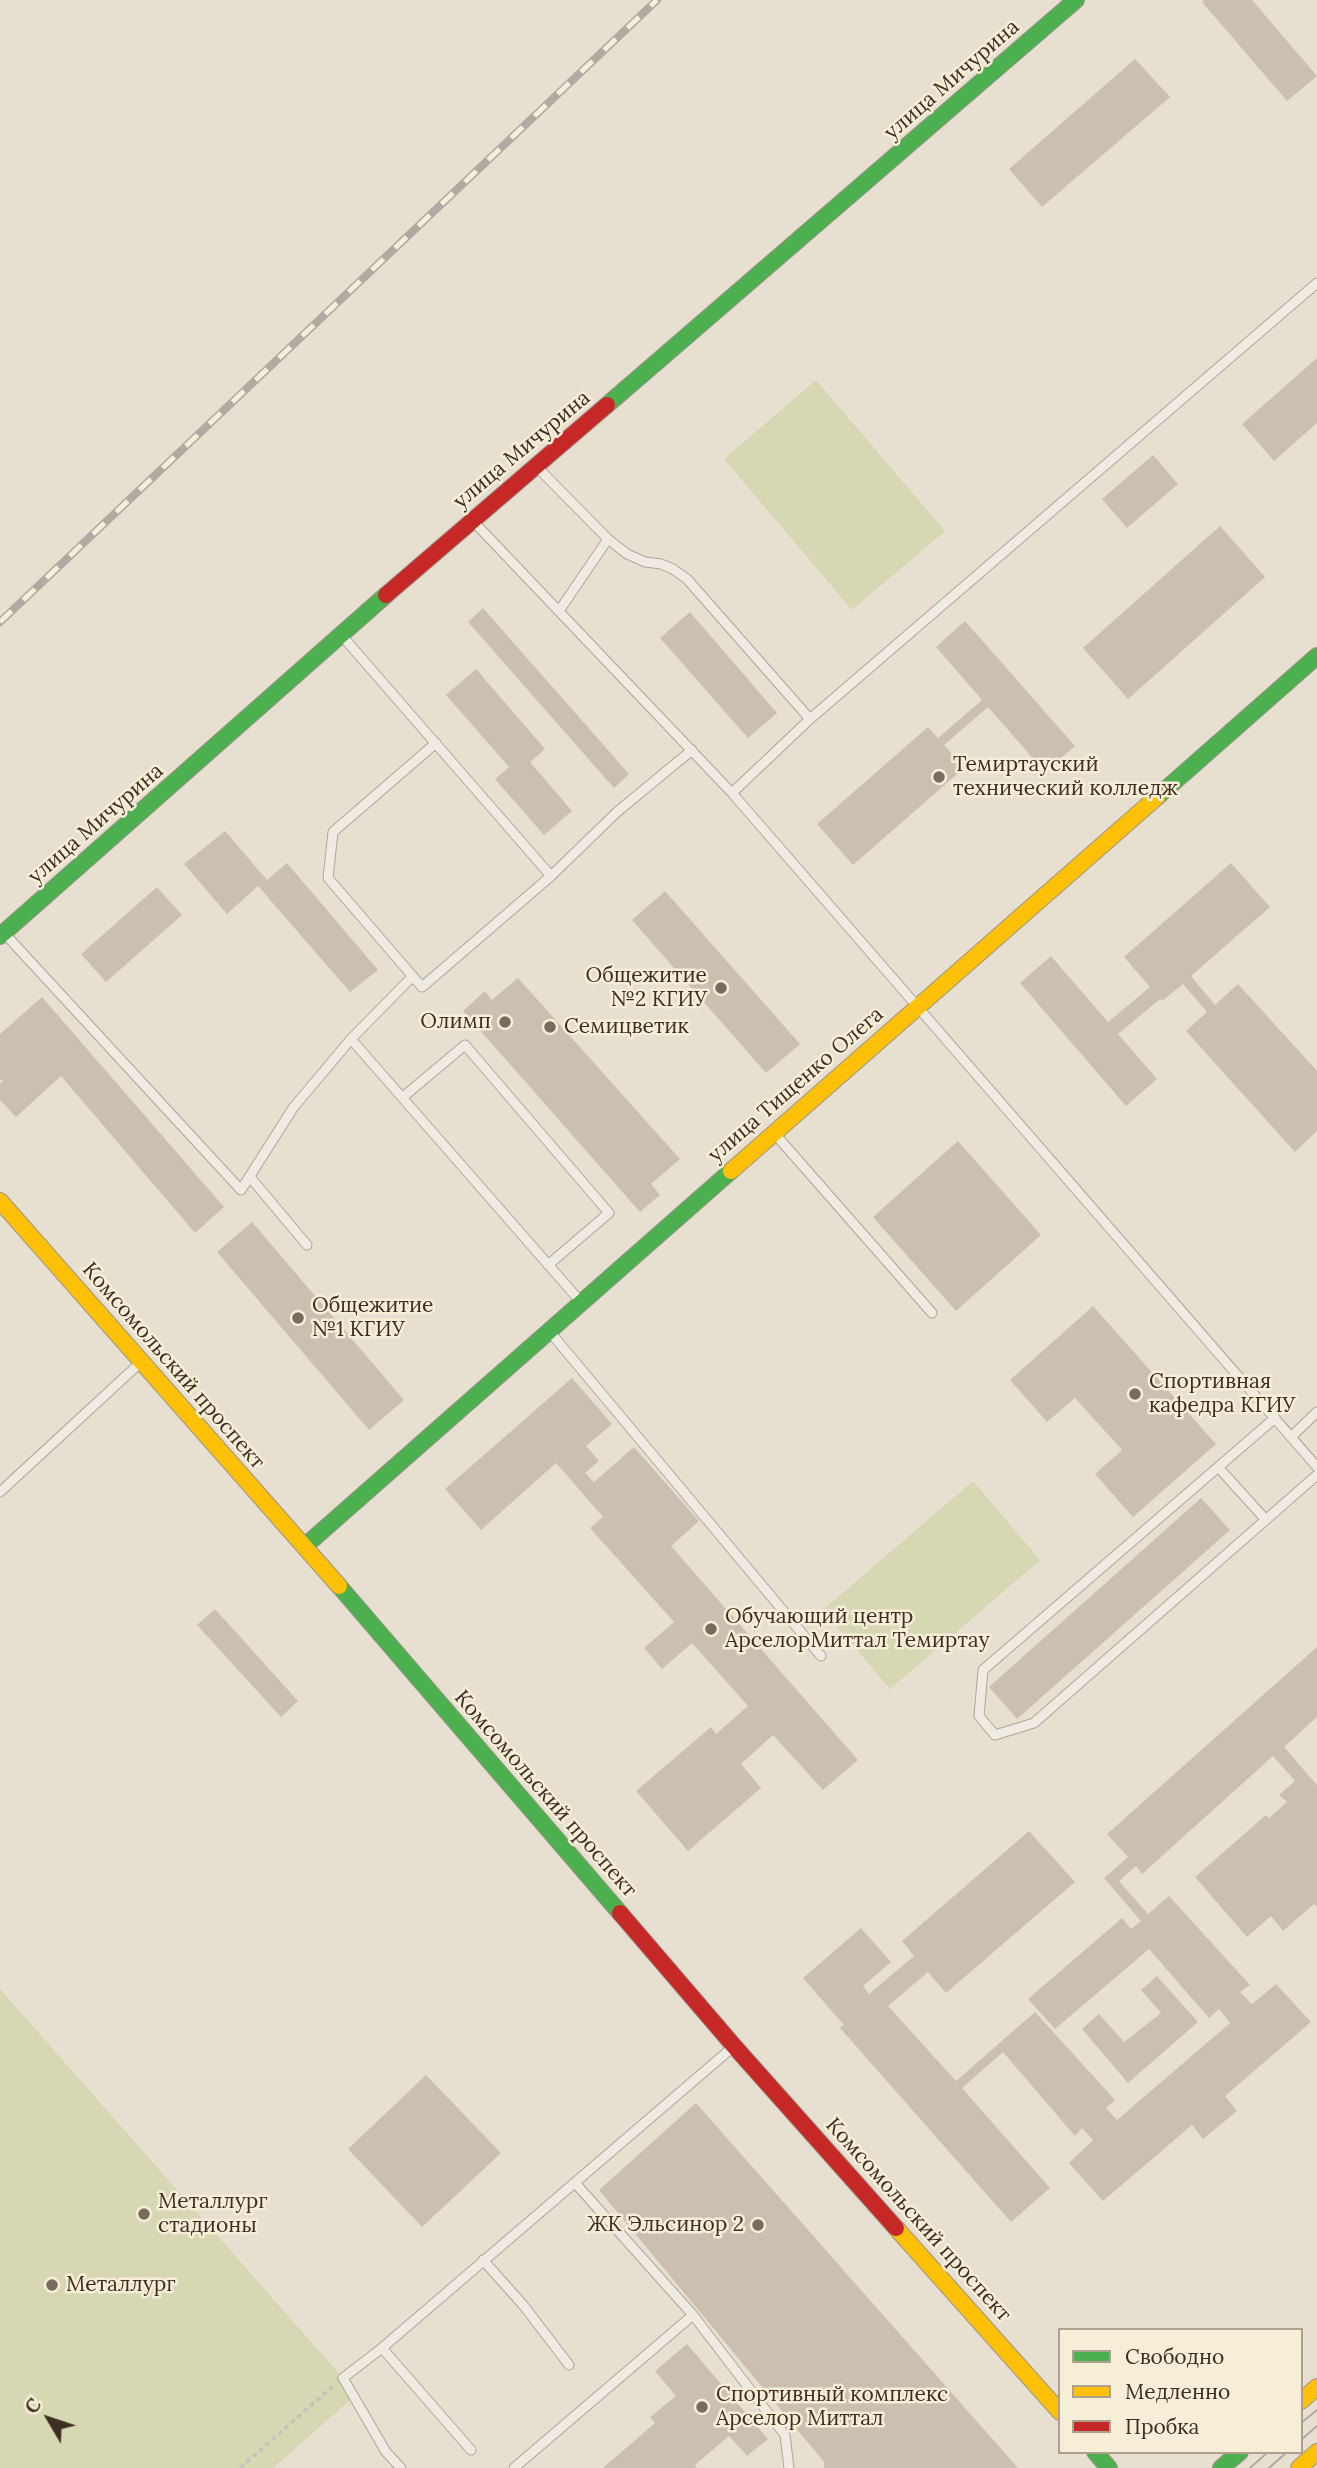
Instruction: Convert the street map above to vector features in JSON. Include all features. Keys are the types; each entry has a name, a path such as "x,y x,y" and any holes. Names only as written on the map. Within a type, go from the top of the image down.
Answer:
{"street":[{"name":"улица Мичурина","path":"2,934 472,519 537,466 1076,0"},
{"name":"улица Тищенко Олега","path":"304,1546 1317,656"},
{"name":"Комсомольский проспект","path":"0,1201 304,1546 734,2046 1058,2410"},
{"path":"1303,2399 1317,2387"},
{"path":"1298,2468 1317,2452"},
{"path":"1098,2454 1110,2468"},
{"path":"1221,2468 1238,2454"}],"lane":[{"path":"732,793 810,719 1317,284"},
{"path":"537,466 608,539 627,554 645,562 661,564 687,579 810,719"},
{"path":"472,519 732,793 1317,1467"},
{"path":"559,611 608,539"},
{"path":"341,635 551,876"},
{"path":"436,743 333,832 328,878 422,987 551,876 617,813 692,750"},
{"path":"2,934 241,1190 293,1108 351,1039 413,976"},
{"path":"351,1039 581,1302"},
{"path":"403,1097 464,1045 492,1077 609,1213 548,1265"},
{"path":"773,1133 932,1313"},
{"path":"250,1177 307,1245"},
{"path":"548,1331 821,1656"},
{"path":"0,1492 141,1362"},
{"path":"1291,1437 1317,1412"},
{"path":"1275,1418 983,1670 979,1716 995,1735 1034,1723 1317,1475"},
{"path":"1218,1467 1266,1520"},
{"path":"401,2468 386,2452 343,2378 576,2184 734,2046"},
{"path":"576,2184 693,2315 785,2435 789,2468"},
{"path":"483,2260 524,2306 569,2365"},
{"path":"514,2468 693,2315"},
{"path":"382,2348 471,2450"}],"path":[{"path":"240,2468 343,2378"}],"green space":[{"path":"816,380 945,531 852,610 724,459"},
{"path":"973,1481 1040,1560 890,1689 823,1610"},
{"name":"Металлург стадионы","path":"0,1989 357,2394 273,2468 0,2468"}],"building":[{"path":"1252,0 1317,76 1287,101 1202,2"},
{"path":"1135,59 1170,97 1042,207 1009,169"},
{"path":"1317,358 1317,423 1274,461 1242,424"},
{"path":"1153,455 1178,484 1127,528 1102,499"},
{"path":"1220,526 1265,577 1128,699 1083,648"},
{"path":"483,608 629,774 614,788 468,622"},
{"path":"690,612 777,713 748,738 660,638"},
{"path":"965,621 1075,746 1045,772 988,707 944,745 964,768 853,865 817,824 928,727 938,738 982,700 936,647"},
{"path":"476,669 545,749 530,762 572,811 544,835 495,779 509,767 446,695"},
{"path":"225,831 267,880 287,863 378,970 350,992 258,886 227,914 184,864"},
{"path":"1231,863 1270,907 1191,976 1215,1005 1238,984 1317,1071 1317,1131 1295,1152 1186,1031 1207,1012 1183,984 1162,1001 1160,999 1118,1034 1157,1079 1126,1106 1020,983 1051,956 1108,1022 1150,987 1124,957"},
{"path":"157,887 182,915 106,982 81,954"},
{"path":"665,891 800,1044 766,1073 632,920"},
{"path":"518,978 680,1159 651,1184 660,1195 640,1212 463,1011 485,991 492,1000"},
{"path":"42,997 224,1207 195,1233 61,1076 16,1117 0,1100 0,1084 3,1081 0,1079 0,1034"},
{"path":"958,1141 1041,1235 956,1311 873,1217"},
{"path":"252,1222 404,1400 369,1430 217,1252"},
{"path":"1093,1306 1216,1444 1133,1517 1095,1474 1122,1450 1075,1398 1047,1422 1010,1380"},
{"path":"572,1378 612,1424 586,1446 599,1461 585,1473 594,1482 634,1447 699,1521 671,1546 858,1760 823,1790 773,1735 741,1764 761,1788 688,1851 636,1791 711,1727 716,1734 748,1706 692,1643 662,1669 644,1648 674,1622 590,1528 603,1517 556,1463 481,1530 445,1489"},
{"path":"1201,1498 1230,1530 1017,1719 989,1687"},
{"path":"215,1609 298,1701 281,1717 197,1625"},
{"path":"1317,1647 1317,1717 1284,1747 1317,1785 1317,1907 1314,1904 1283,1931 1271,1916 1247,1937 1195,1877 1266,1815 1269,1818 1287,1802 1279,1795 1295,1781 1273,1756 1142,1874 1136,1866 1119,1881 1148,1914 1169,1896 1250,1985 1240,1992 1252,2004 1276,1984 1311,2022 1225,2096 1237,2111 1203,2139 1192,2125 1103,2201 1069,2163 1093,2140 1082,2128 1075,2136 1003,2052 962,2088 1050,2188 1011,2222 840,2028 844,2025 803,1978 861,1928 891,1962 863,1986 869,1994 914,1956 902,1941 1029,1831 1075,1882 946,1993 928,1972 888,2006 956,2081 1035,2012 1115,2100 1106,2108 1117,2120 1230,2023 1219,2009 1209,2018 1149,1949 1055,2029 1028,1999 1122,1918 1131,1929 1141,1921 1104,1878 1128,1857 1107,1834"},
{"path":"1157,1976 1198,2022 1128,2083 1082,2029 1099,2014 1124,2042 1161,2013 1141,1990"},
{"path":"426,2075 501,2153 422,2227 348,2149"},
{"path":"696,2103 1018,2468 824,2468 824,2462 599,2190"},
{"name":"Спортивный комплекс Арселор Миттал","path":"687,2344 768,2439 747,2456 729,2436 695,2465 697,2468 603,2468 655,2423 650,2417 676,2396 655,2371"}],"tram line":[{"path":"1303,2421 1317,2410"},
{"path":"1303,2438 1317,2426"},
{"path":"1250,2468 1266,2454"},
{"path":"1269,2468 1285,2454"}],"railway":[{"path":"0,622 657,0"}],"traffic: fast":[{"path":"607,405 1076,0"},
{"path":"0,936 386,595"},
{"path":"1157,797 1317,656"},
{"path":"305,1546 731,1171"},
{"path":"339,1586 620,1913"},
{"path":"1097,2454 1109,2468"},
{"path":"1221,2468 1238,2454"}],"traffic: slow":[{"path":"731,1171 1157,797"},
{"path":"0,1201 339,1586"},
{"path":"896,2228 1058,2410"},
{"path":"1303,2399 1317,2387"},
{"path":"1299,2468 1317,2452"}],"traffic: jam":[{"path":"386,595 607,405"},
{"path":"620,1913 896,2228"}],"place":[{"name":"Темиртауский технический колледж","path":"939,777"},
{"name":"Общежитие №2 КГИУ","path":"721,988"},
{"name":"Олимп","path":"505,1022"},
{"name":"Семицветик","path":"550,1027"},
{"name":"Общежитие №1 КГИУ","path":"298,1318"},
{"name":"Спортивная кафедра КГИУ","path":"1135,1394"},
{"name":"Обучающий центр АрселорМиттал Темиртау","path":"711,1629"},
{"name":"Металлург стадионы","path":"144,2214"},
{"name":"ЖК Эльсинор 2","path":"758,2225"},
{"name":"Металлург","path":"52,2285"},
{"name":"Спортивный комплекс Арселор Миттал","path":"702,2407"}]}
